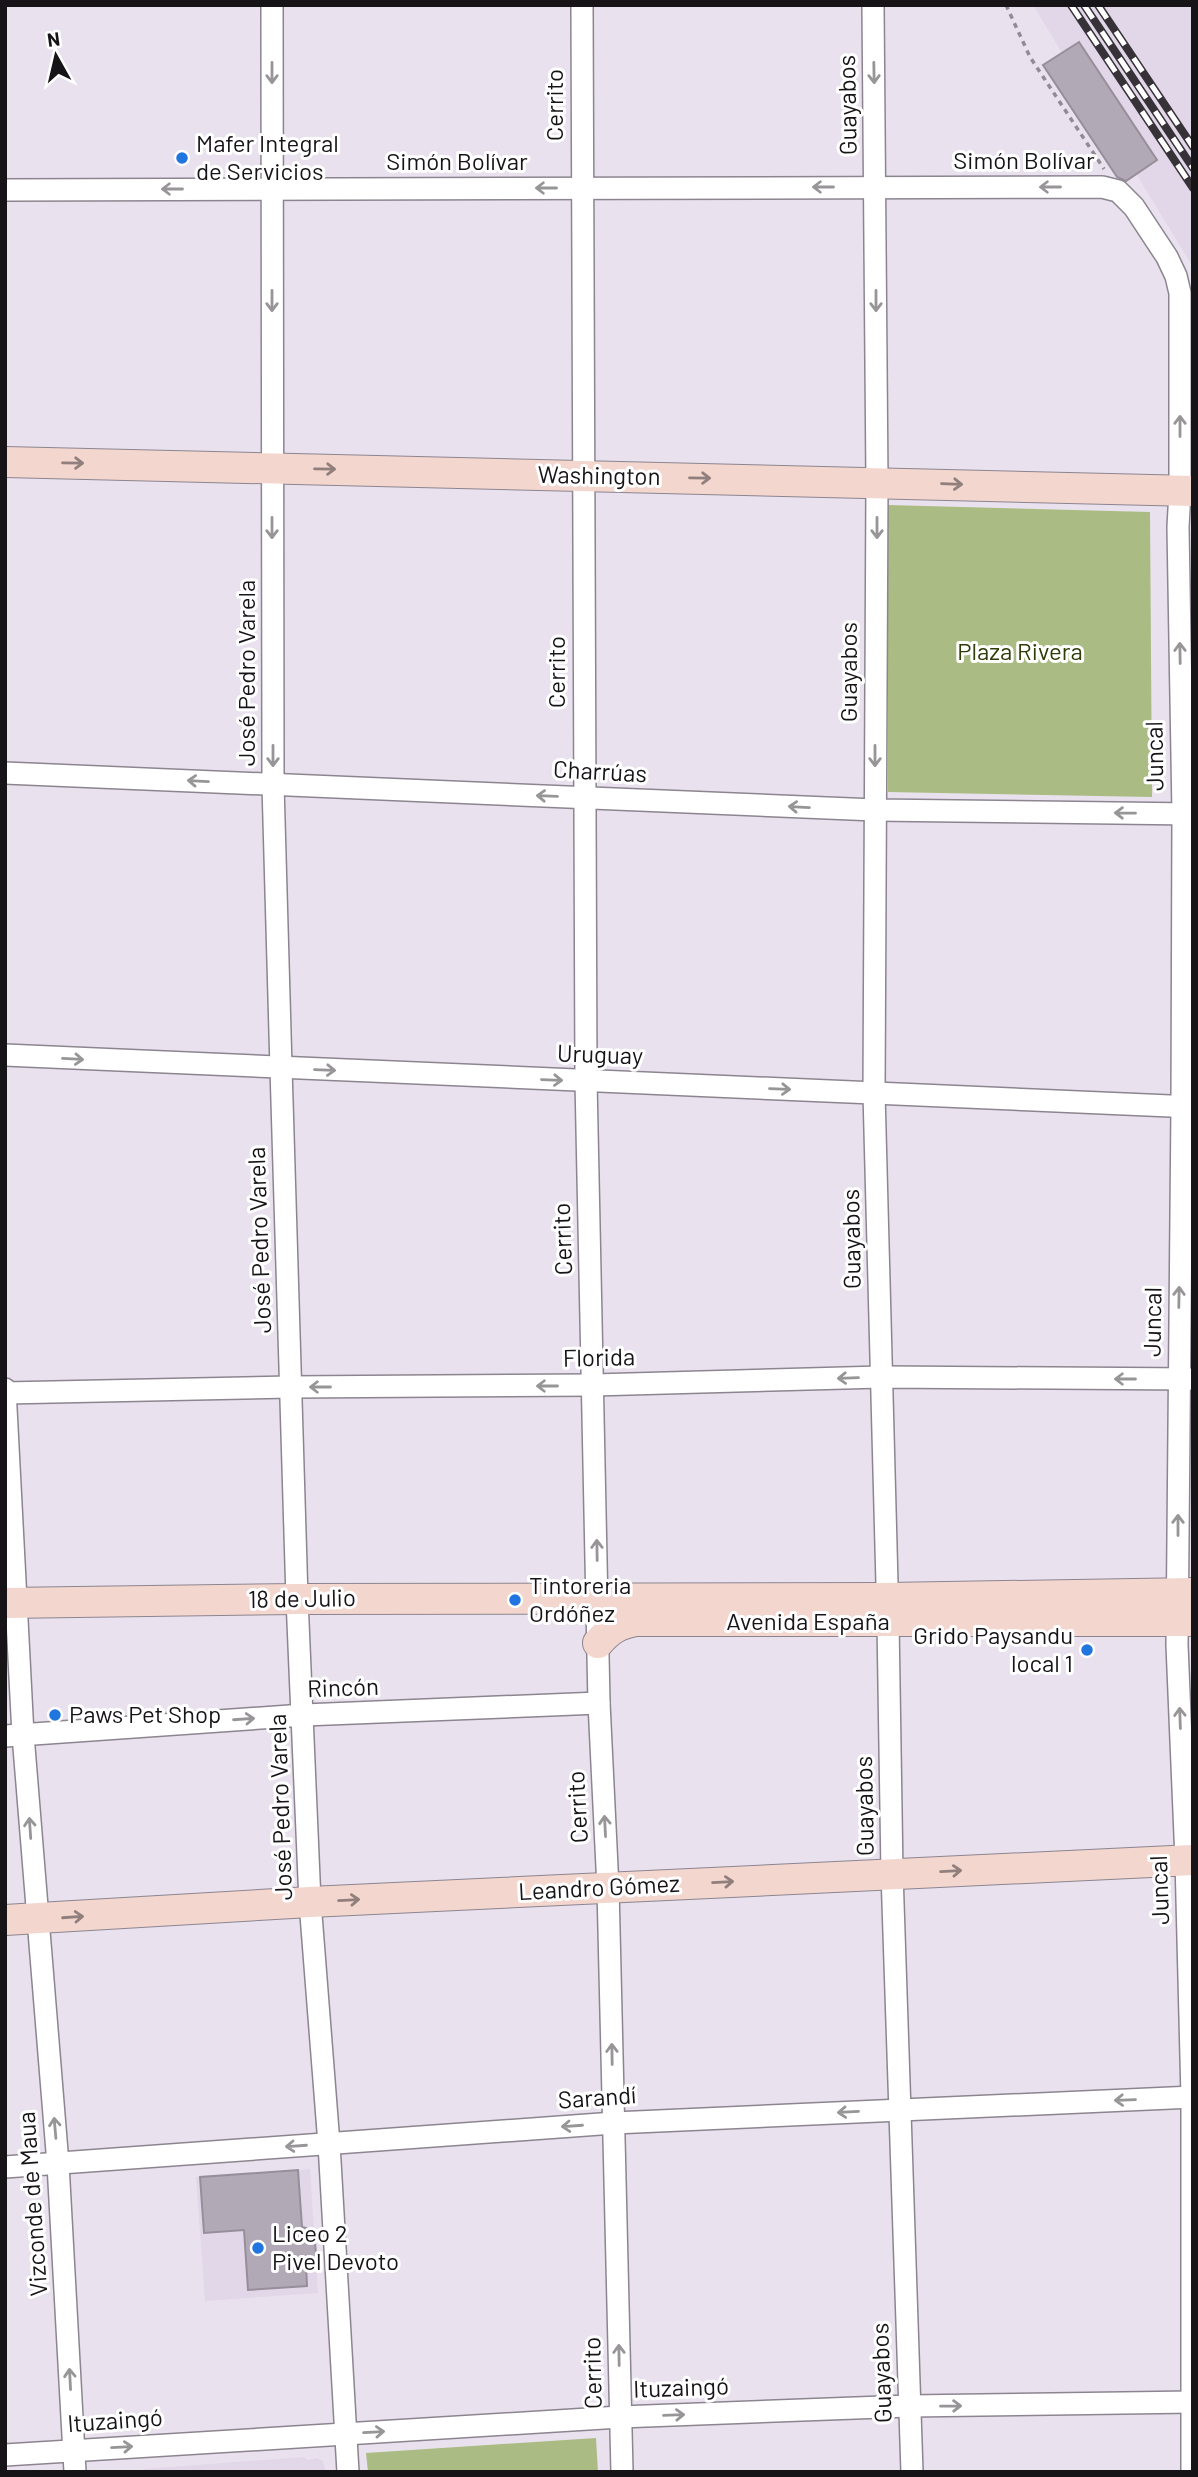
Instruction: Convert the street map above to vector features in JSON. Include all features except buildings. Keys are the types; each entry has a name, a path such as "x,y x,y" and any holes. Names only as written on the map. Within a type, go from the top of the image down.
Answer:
{"street":[{"name":"José Pedro Varela","path":"272,5 273,785 290,1387 310,1902 329,2144 348,2472"},
{"name":"Cerrito","path":"582,5 586,1081 599,1703 608,1888 622,2472"},
{"name":"Guayabos","path":"873,5 877,482 874,1093 892,1873 912,2472"},
{"name":"Simón Bolívar","path":"5,190 1102,187 1118,191"},
{"name":"Juncal","path":"1118,191 1134,207 1167,257 1180,293 1187,491 1178,527 1188,814 1185,1607 1192,2097 1192,2472"},
{"name":"Washington","path":"5,462 1187,491"},
{"name":"Charrúas","path":"5,773 874,810 1188,814"},
{"name":"Uruguay","path":"5,1055 1187,1107"},
{"name":"Florida","path":"5,1391 594,1385 881,1377 1185,1379"},
{"name":"Vizconde de Maua","path":"5,1391 14,1735 36,1919 58,2164 75,2472"},
{"name":"Avenida España","path":"598,1598 888,1610"},
{"name":"18 de Julio","path":"10,1603 598,1598"},
{"name":"Avenida España","path":"598,1643 608,1631 619,1624 636,1621 888,1610 1185,1607"},
{"name":"Rincón","path":"14,1735 304,1715 599,1703"},
{"name":"Leandro Gómez","path":"5,1920 310,1902 1189,1860"},
{"name":"Sarandí","path":"5,2167 614,2123 1192,2097"},
{"name":"Ituzaingó","path":"5,2455 620,2417 909,2406 1192,2402"}],"path":[{"path":"1006,5 1030,57 1118,191"}],"shaded area":[{"path":"1033,5 1193,5 1193,267"},
{"name":"Liceo 2 Pivel Devoto","path":"310,2169 318,2293 205,2301 196,2177"},
{"path":"304,2457 308,2460 316,2458 323,2461 326,2472 144,2472 144,2469"}],"green space":[{"name":"Plaza Rivera","path":"888,505 1150,512 1152,797 888,792"},
{"path":"596,2438 598,2472 368,2472 366,2453"}],"railway":[{"path":"1071,5 1193,188"},
{"path":"1084,5 1193,168"},
{"path":"1098,5 1193,147"}],"place":[{"name":"Mafer Integral de Servicios","path":"182,158"},
{"name":"Tintoreria Ordóñez","path":"515,1600"},
{"name":"Grido Paysandu local 1","path":"1087,1650"},
{"name":"Paws Pet Shop","path":"55,1715"},
{"name":"Liceo 2 Pivel Devoto","path":"258,2248"}]}
